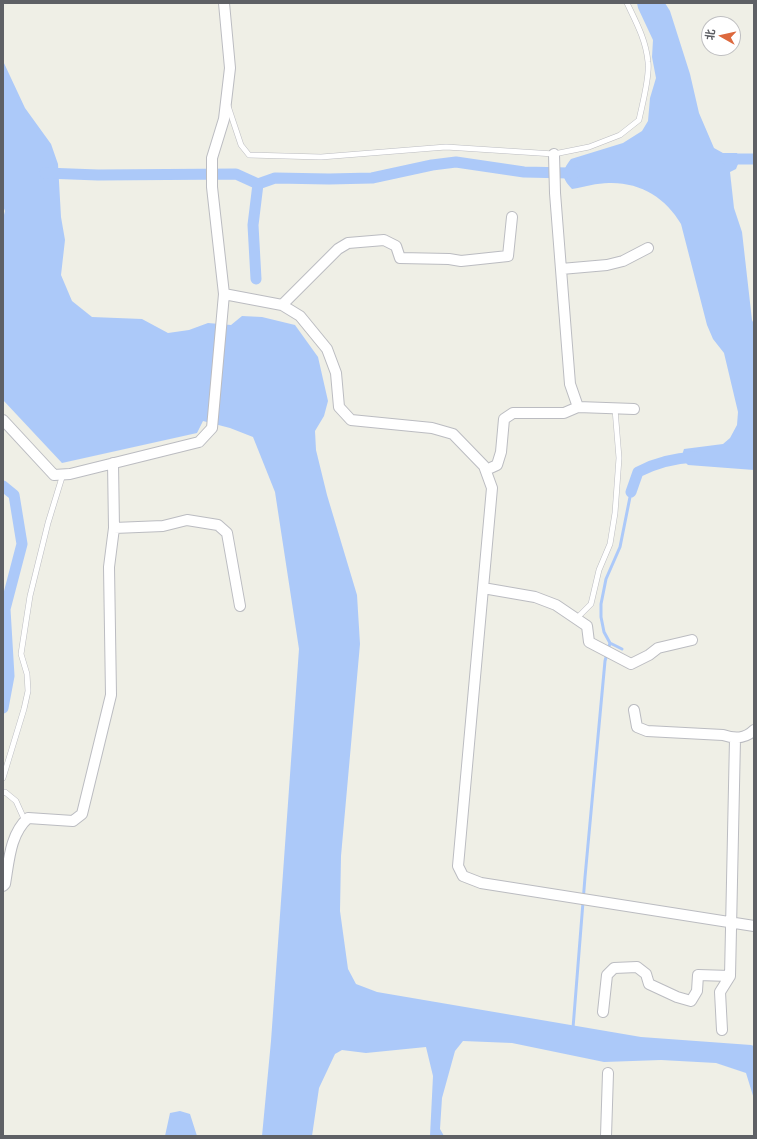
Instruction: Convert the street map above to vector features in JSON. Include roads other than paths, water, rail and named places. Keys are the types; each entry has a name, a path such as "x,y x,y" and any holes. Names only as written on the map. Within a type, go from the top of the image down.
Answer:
{"street":[{"path":"3,420 54,475 70,474 199,442 212,428 224,294 212,187 212,158 224,118 230,68 224,3"},
{"path":"555,154 555,193 570,384 578,407"},
{"path":"282,305 338,249 348,243 384,240 396,246 400,258 449,259 461,261 508,256 512,217"},
{"path":"561,269 608,265 623,261 648,248"},
{"path":"224,294 282,305 300,316 327,349 336,373 339,407 351,420 432,428 453,434 484,466 486,470 492,488 458,866 463,876 481,883 754,926"},
{"path":"486,470 497,466 501,452 504,419 513,413 564,413 578,407 634,409"},
{"path":"3,886 5,884 11,848 20,825 24,821 28,818 73,821 82,814 111,695 109,567 114,528 113,463"},
{"path":"114,528 163,526 187,520 218,525 227,533 240,606"},
{"path":"483,588 535,597 556,605 587,626 590,642 600,649 631,664 649,655 658,648 692,640"},
{"path":"634,710 637,728 647,731 723,735 735,739 749,735 754,730"},
{"path":"722,1030 720,992 730,976 735,739"},
{"path":"603,1012 606,975 614,968 637,967 646,974 649,984 677,997 691,1001 697,991 698,975 730,976"},
{"path":"606,1136 608,1073"}],"lane":[{"path":"226,101 241,144 249,156 321,157 446,147 555,154 589,147 620,135 639,120 646,88 649,62 641,31 627,3"},
{"path":"576,618 591,604 599,570 610,544 619,458 615,409"},
{"path":"3,778 28,691 27,674 21,654 30,596 48,523 63,474"},
{"path":"3,793 5,792 16,801 24,821"}],"water":[{"path":"637,3 665,3 670,11 690,74 699,113 714,148 723,153 737,153 740,159 736,169 730,172 734,208 742,232 752,320 754,324 754,470 688,465 681,458 684,449 723,444 730,438 737,425 738,412 724,353 713,339 707,325 681,224 668,206 660,199 651,193 631,185 609,183 595,184 572,189 564,178 565,167 571,159 623,143 642,131 648,121 650,98 656,78 652,57 653,40"},
{"path":"3,61 25,108 51,144 58,164 61,217 65,240 61,275 72,301 92,317 142,319 168,333 189,330 208,323 231,325 242,316 262,317 295,325 318,357 328,401 324,416 315,431 316,450 327,495 357,595 360,644 341,856 340,911 348,969 356,984 377,992 641,1037 751,1045 754,1046 754,1099 746,1073 716,1063 661,1060 604,1062 512,1043 463,1041 455,1051 442,1098 440,1129 444,1136 430,1136 433,1076 426,1047 366,1053 342,1050 335,1054 319,1088 312,1136 262,1136 271,1041 299,649 275,492 253,437 230,428 203,421 197,433 62,463 3,400 3,219 5,211 3,206"},
{"path":"180,1111 190,1114 197,1136 165,1136 170,1113"}],"waterway":[{"path":"726,159 754,159"},
{"path":"256,279 253,225 258,184 275,178 372,178 432,165 456,162 524,172 576,172"},
{"path":"45,173 98,175 236,174 258,184"},
{"path":"631,492 638,472 651,466 680,458 695,457"},
{"path":"3,486 14,495 22,544 5,609 9,676 3,708"},
{"path":"622,649 610,643 604,632 601,617 601,604 606,579 620,547 631,492"},
{"path":"573,1028 605,661 610,643"}]}
